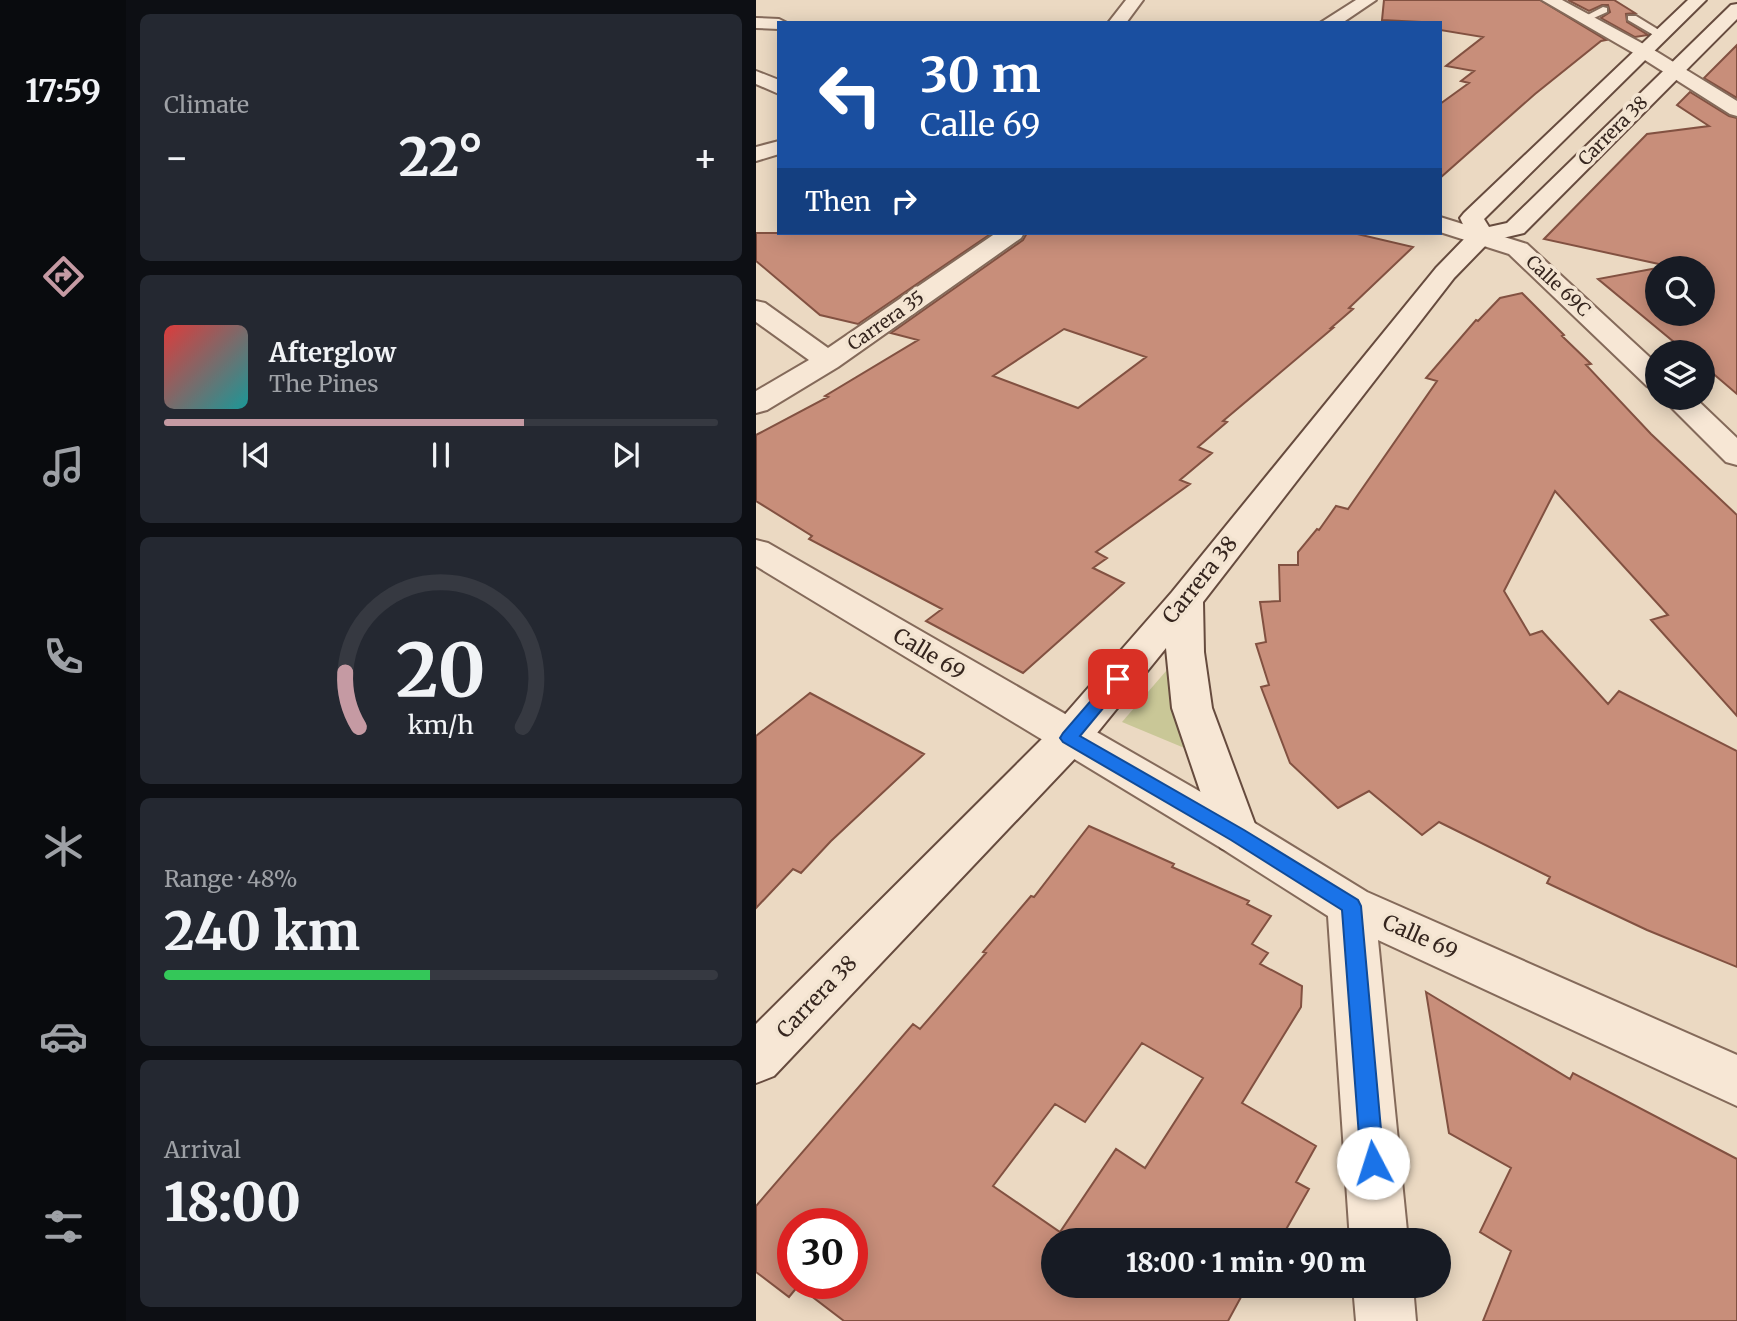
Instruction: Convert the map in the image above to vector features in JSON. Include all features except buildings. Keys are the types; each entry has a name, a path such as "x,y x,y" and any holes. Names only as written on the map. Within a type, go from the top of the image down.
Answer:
{"main road":[{"path":"1119,21 1135,0"},
{"path":"1332,21 1368,0"},
{"path":"1550,0 1643,51 1737,110"},
{"name":"Carrera 38","path":"1481,236 1472,218 1696,0"},
{"name":"Carrera 38","path":"756,1059 1069,738 1185,600 1445,273 1481,236 1515,228 1737,9"},
{"path":"756,23 777,24"},
{"path":"756,78 777,87"},
{"path":"756,154 777,148"},
{"name":"Calle 69C","path":"1442,224 1518,249 1645,369"},
{"name":"Carrera 35","path":"756,404 828,361 1009,235"},
{"path":"756,309 828,361"},
{"path":"1690,410 1737,455"},
{"name":"Calle 69","path":"756,551 1237,835 1351,906 1737,1081"},
{"path":"1185,600 1185,652 1192,708 1237,835"},
{"path":"1351,906 1378,1228"},
{"path":"1384,1298 1386,1321"}],"lane":[{"path":"1585,19 1603,9"},
{"path":"1632,18 1661,35"}],"shaded area":[{"path":"1173,663 1194,752 1122,722"}],"route":[{"path":"1118,679 1069,738 1237,835 1351,906 1373,1163"}]}
